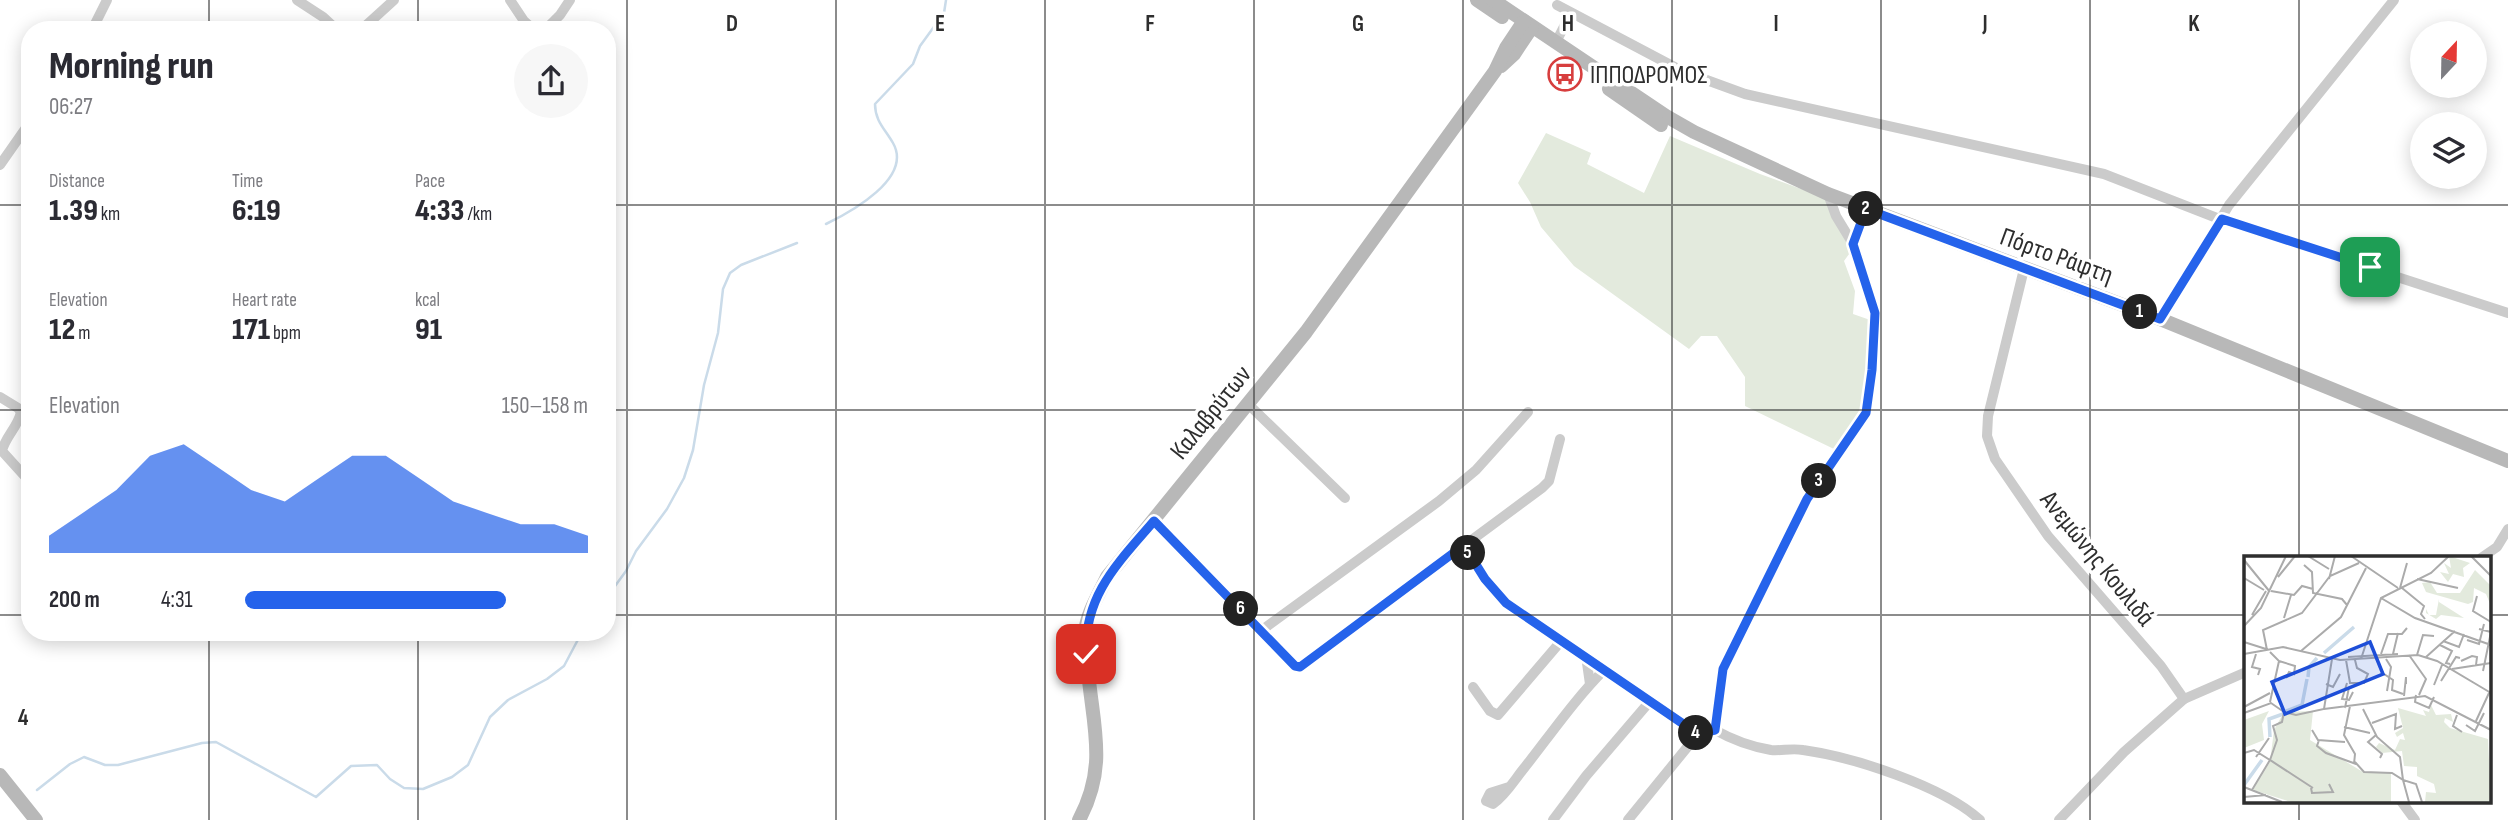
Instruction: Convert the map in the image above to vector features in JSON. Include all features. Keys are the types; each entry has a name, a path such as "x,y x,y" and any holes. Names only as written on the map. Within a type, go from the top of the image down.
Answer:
{"main road":[{"name":"Πόρτο Ράφτη","path":"1477,0 1525,28 1672,131 1698,144 2024,270 2160,319 2508,461"},
{"name":"Πόρτο Ράφτη","path":"1493,0 1525,28 1556,42 1678,124 1782,175"},
{"name":"Καλαβρύτων","path":"1079,820 1094,782 1098,746 1085,631 1107,577 1306,332 1495,71 1514,54 1525,28"},
{"path":"0,775 36,820"}],"street":[{"path":"96,21 107,0"},
{"path":"298,0 327,21"},
{"path":"371,21 394,0"},
{"path":"510,0 524,21"},
{"path":"554,21 570,0"},
{"path":"2160,319 2229,205 2394,0"},
{"path":"1557,5 1682,71 1745,94 2104,174 2222,219 2508,313"},
{"path":"1556,42 1571,13"},
{"path":"0,165 21,135"},
{"path":"1715,730 1723,669 1807,499 1866,413 1872,370 1875,313 1853,244 1836,216 1828,194"},
{"path":"1853,244 1866,209"},
{"name":"Ανεμώνης Κουλιδά","path":"2024,270 1988,416 1987,436 1995,459 2048,536 2161,666 2184,699"},
{"path":"0,397 21,412 3,444 2,451 21,472"},
{"path":"1248,404 1345,498"},
{"path":"1262,630 1467,478 1528,412"},
{"path":"1154,521 1262,630 1291,664 1300,667 1465,547 1549,481 1560,439"},
{"path":"2484,556 2497,547 2508,529"},
{"path":"1465,547 1485,579 1506,603 1698,734"},
{"path":"1473,687 1490,711 1498,715 1562,640"},
{"path":"1586,656 1590,684"},
{"path":"1509,787 1590,684 1605,669"},
{"path":"2059,820 2124,752 2184,699 2244,671"},
{"path":"1553,820 1586,776 1651,700"},
{"path":"1628,820 1698,734 1715,730 1727,737 1770,750 1813,751 1885,770 1947,798 1980,820"},
{"path":"2402,802 2415,820"}],"shaded area":[{"path":"1546,133 1591,153 1587,164 1644,193 1670,136 1826,198 1852,250 1844,261 1855,291 1853,314 1873,321 1862,411 1834,449 1745,406 1745,377 1717,336 1701,336 1689,349 1574,266 1541,227 1518,183"}],"waterway":[{"path":"826,224 876,192 894,169 897,156 893,143 879,120 875,104 913,64 920,46 944,13 946,0"},
{"path":"616,585 636,551 667,509 684,478 693,450 704,385 718,333 723,289 730,273 741,265 797,243"},
{"path":"37,790 70,764 84,757 105,765 118,765 202,743 216,742 316,797 351,766 377,765 390,779 404,788 423,789 452,777 468,765 490,717 508,700 547,679 564,666 577,641"}],"place":[{"name":"ΙΠΠΟΔΡΟΜΟΣ","path":"1565,74"}],"route":[{"path":"1086,654 1085,631 1107,577 1154,521 1262,630 1291,664 1300,667 1465,547 1485,579 1506,603 1698,734 1715,730 1720,709 1719,690 1723,669 1807,499 1844,441 1866,413 1872,370 1875,313 1853,244 1866,209 2160,319 2222,219 2370,267"}]}
